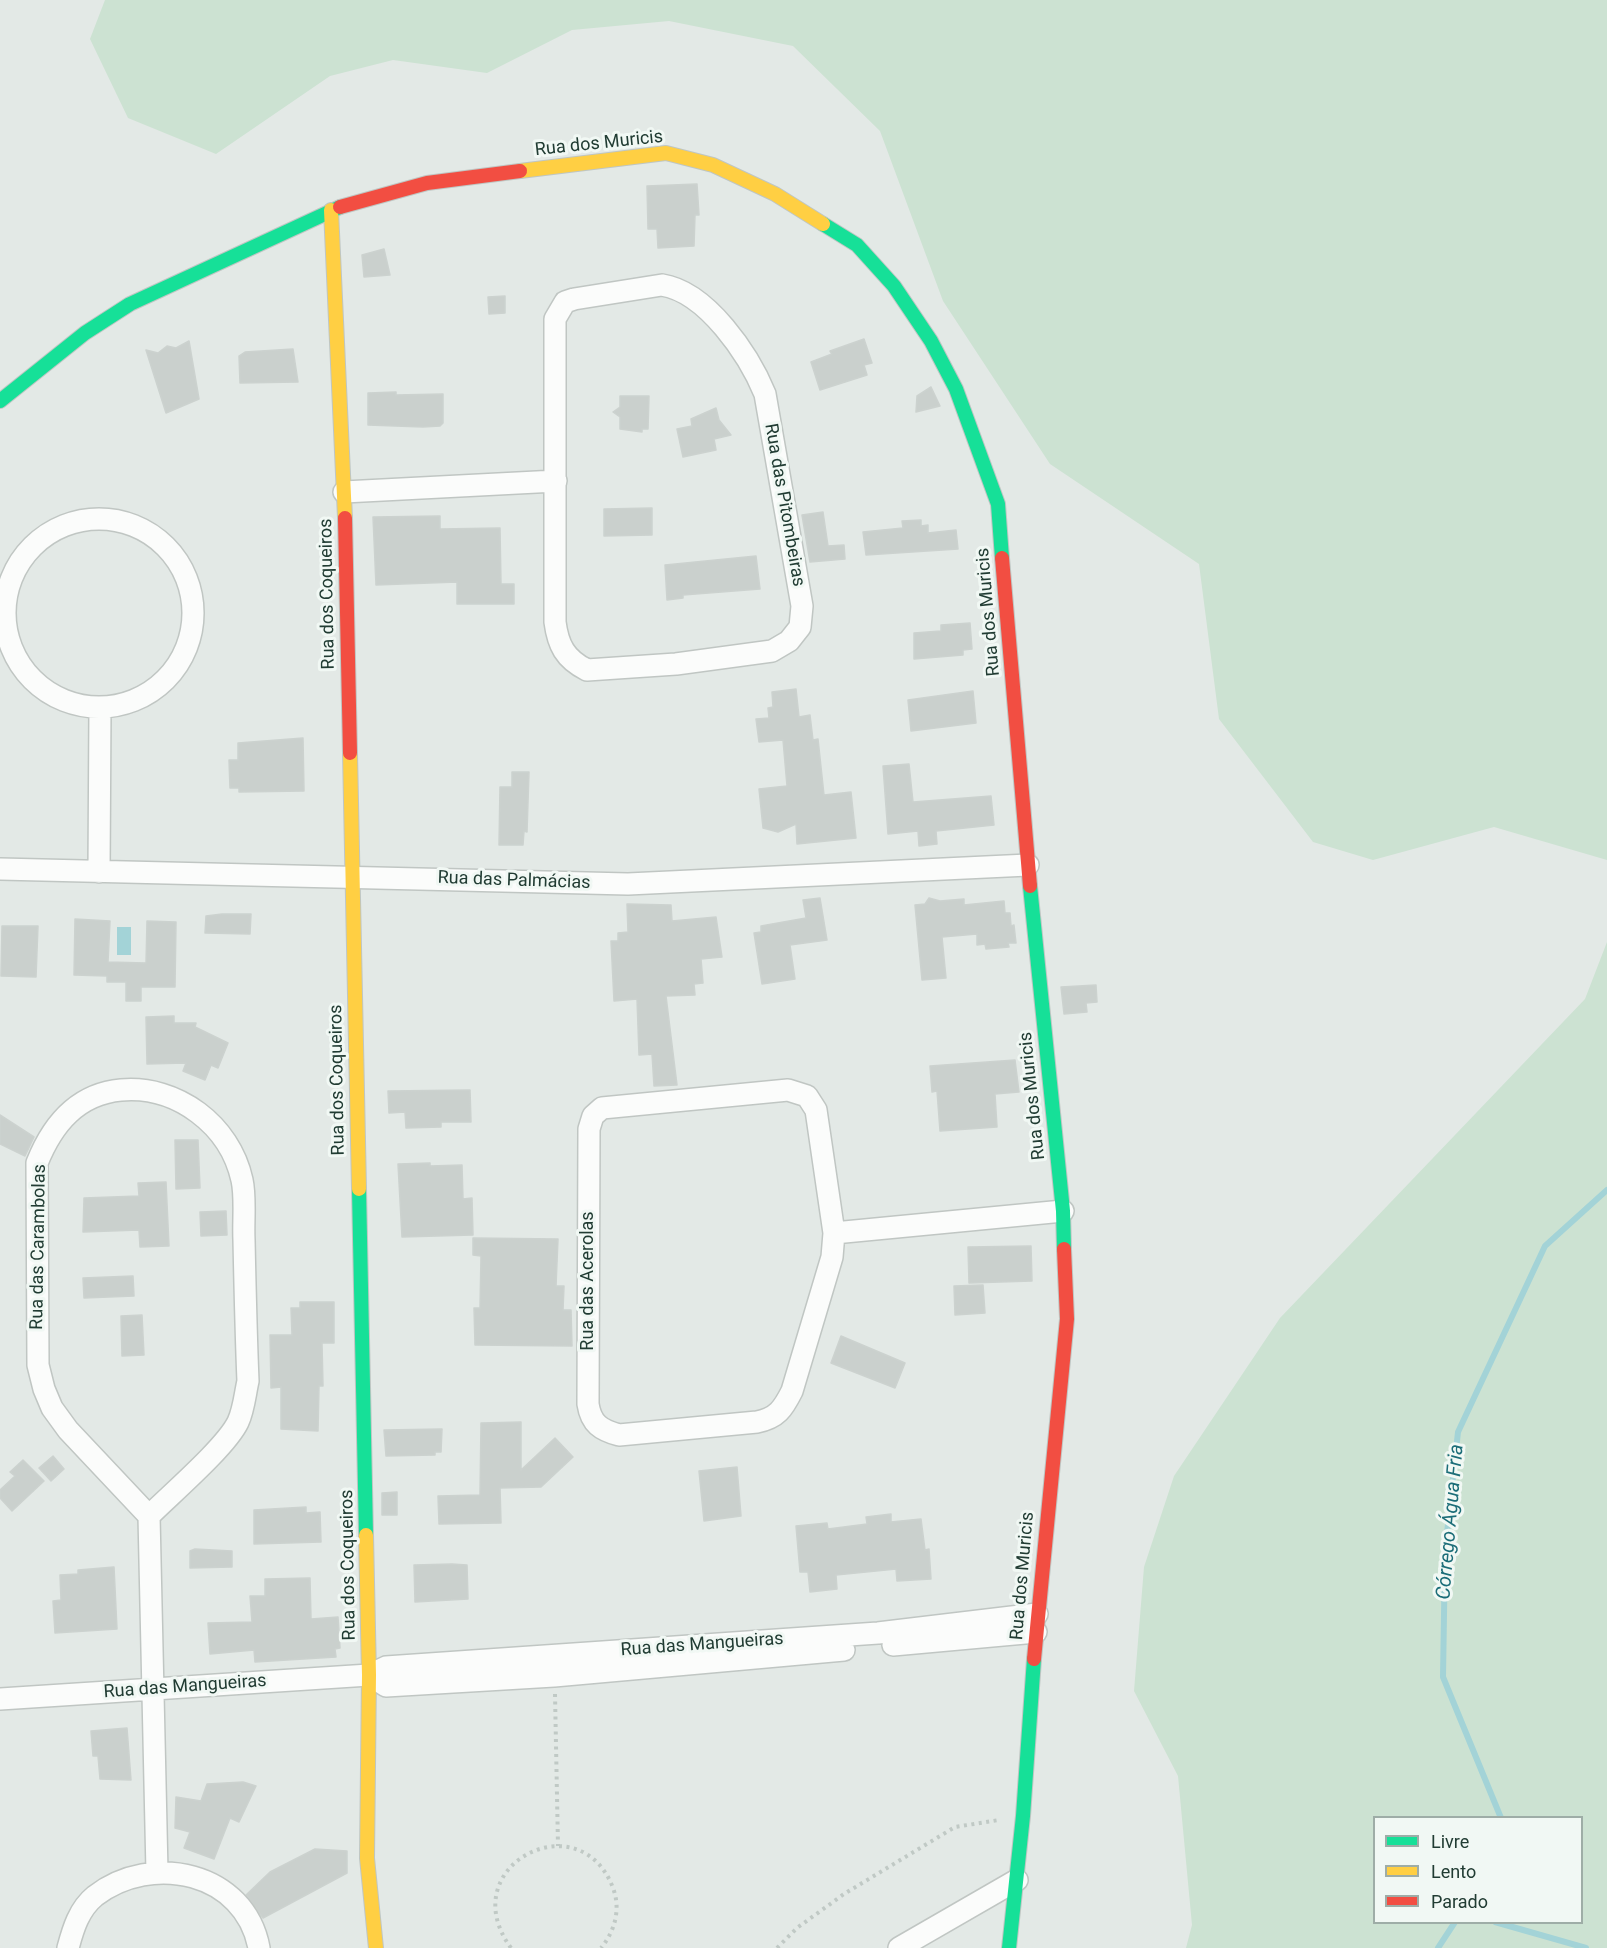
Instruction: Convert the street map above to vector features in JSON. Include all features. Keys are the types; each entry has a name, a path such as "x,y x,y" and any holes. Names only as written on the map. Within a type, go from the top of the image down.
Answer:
{"street":[{"name":"Rua dos Muricis","path":"0,401 85,333 130,304 331,210 427,183 666,153 690,157 713,165 775,194 857,245 894,286 931,341 956,389 998,504 1028,865 1063,1211 1067,1318 1036,1623 1023,1816 1009,1948"},
{"name":"Rua dos Coqueiros","path":"331,210 344,492 369,1676 367,1858 376,1948"},
{"name":"Rua das Pitombeiras","path":"662,285 673,287 685,294 733,335 746,354 765,394 802,606 800,627 789,641 772,651 676,664 587,670 573,663 557,640 555,622 556,482 554,327 555,319 565,302 662,285"},
{"path":"344,492 556,482"},
{"path":"91,518 124,522 154,536 178,561 191,592 194,609 189,642 173,672 161,684 140,698 117,706 100,707 67,701 37,684 16,657 10,642 5,617 7,591 12,575 31,547 58,527 91,518"},
{"path":"99,872 100,707"},
{"name":"Rua das Palmácias","path":"0,869 628,884 1028,865"},
{"name":"Rua das Carambolas","path":"128,1089 169,1095 186,1102 206,1119 222,1138 242,1180 248,1381 244,1403 238,1422 226,1437 149,1516 68,1430 52,1408 38,1365 38,1163 55,1129 80,1102 104,1091 128,1089"},
{"name":"Rua das Acerolas","path":"797,1091 807,1096 816,1110 834,1233 832,1257 792,1391 783,1408 774,1418 757,1422 620,1435 606,1432 590,1418 588,1404 589,1129 597,1111 626,1106 797,1091"},
{"path":"834,1233 1063,1211"},
{"path":"149,1516 157,1872"},
{"name":"Rua das Mangueiras","path":"0,1699 369,1676 386,1667 554,1666 1036,1623"},
{"path":"68,1948 74,1926 95,1897 114,1886 157,1872 193,1875 211,1882 232,1897 247,1916 259,1948"},
{"path":"900,1948 1017,1880"}],"path":[{"path":"554,1666 558,1846"},
{"path":"777,1948 797,1928 844,1894 955,1827 1023,1816"},
{"path":"511,1948 496,1921 497,1889 514,1862 542,1847 558,1846 574,1848 588,1855 610,1878 617,1909 615,1925 601,1948"}],"green space":[{"path":"105,0 1607,0 1607,860 1494,827 1373,860 1313,842 1219,719 1199,564 1050,464 943,301 880,131 793,46 669,21 572,30 487,73 393,60 330,76 216,154 128,118 90,39"},
{"path":"1607,942 1607,1948 1186,1948 1192,1925 1178,1776 1134,1691 1144,1567 1174,1476 1280,1318 1585,999"}],"water":[{"path":"117,927 131,927 131,955 117,955"}],"building":[{"path":"697,184 699,215 695,215 694,246 658,248 657,229 648,229 647,186"},
{"path":"384,249 390,275 364,277 362,255"},
{"path":"505,296 505,313 489,314 488,297"},
{"path":"864,339 872,363 864,365 867,375 820,390 811,362 832,354 830,351"},
{"path":"189,341 199,399 166,413 146,350 158,353 167,346 176,348"},
{"path":"293,349 298,382 240,383 239,356 245,352"},
{"path":"931,387 940,406 916,412 917,396"},
{"path":"396,392 396,395 443,394 443,423 440,426 423,427 368,425 368,393"},
{"path":"620,396 649,396 648,429 642,429 642,432 620,429 620,417 613,412 620,407"},
{"path":"716,408 719,420 731,435 714,439 716,450 683,457 677,429 692,426 691,419"},
{"path":"652,508 652,535 604,536 604,509"},
{"path":"823,512 828,546 844,545 845,559 810,562 802,515"},
{"path":"440,516 440,529 500,528 501,584 514,584 514,604 457,604 457,582 376,585 373,517"},
{"path":"921,520 921,526 928,525 928,533 956,530 958,549 866,555 863,532 903,528 902,521"},
{"path":"756,556 760,589 683,595 683,598 667,600 665,565"},
{"path":"970,623 972,649 963,650 963,655 914,659 914,633 941,631 941,625"},
{"path":"796,689 799,717 810,715 813,740 818,739 824,795 851,792 856,838 797,844 796,824 778,832 763,828 759,789 787,786 783,740 759,742 756,719 769,718 768,708 773,707 772,692"},
{"path":"973,691 976,723 911,731 908,700"},
{"path":"303,738 304,791 239,792 239,788 230,788 229,760 238,760 238,743"},
{"path":"909,764 913,802 991,796 994,825 936,831 937,844 919,846 918,831 888,834 883,766"},
{"path":"512,772 529,772 527,832 524,831 523,845 499,845 500,787 512,787"},
{"path":"820,898 827,940 790,945 795,979 762,984 754,933 761,932 761,926 806,918 803,900"},
{"path":"929,898 940,901 964,899 964,905 1004,901 1005,913 1010,913 1011,926 1014,925 1016,943 1008,943 1009,947 986,949 985,944 977,945 977,934 942,937 946,978 922,980 915,905 925,904"},
{"path":"627,904 671,905 672,921 716,917 722,957 701,959 703,983 694,984 695,995 666,996 677,1085 654,1086 652,1054 639,1055 637,999 614,1001 611,941 618,941 618,933 628,932"},
{"path":"251,914 250,934 205,933 206,916"},
{"path":"75,919 110,921 108,962 146,963 147,921 176,922 175,987 141,987 141,1001 126,1001 126,982 107,982 107,976 74,975"},
{"path":"2,926 38,926 36,977 1,976"},
{"path":"1096,985 1097,1002 1086,1003 1087,1012 1064,1014 1061,987"},
{"path":"174,1016 174,1023 196,1023 195,1027 228,1043 218,1068 211,1065 205,1080 183,1071 186,1063 147,1064 146,1017"},
{"path":"1015,1060 1019,1092 995,1094 997,1127 940,1131 937,1091 932,1092 930,1066"},
{"path":"470,1090 471,1122 441,1122 441,1127 406,1128 405,1112 389,1113 388,1091"},
{"path":"0,1115 34,1137 25,1156 0,1144"},
{"path":"175,1140 198,1140 200,1188 176,1189"},
{"path":"430,1163 430,1166 462,1165 463,1199 472,1198 473,1235 402,1237 398,1164"},
{"path":"166,1182 169,1246 140,1247 139,1230 83,1232 84,1198 139,1196 138,1183"},
{"path":"226,1211 227,1235 201,1236 200,1212"},
{"path":"473,1238 558,1239 556,1286 564,1286 563,1310 571,1310 572,1346 475,1345 474,1308 480,1308 481,1256 473,1255"},
{"path":"1031,1246 1032,1281 969,1283 968,1247"},
{"path":"133,1276 134,1296 84,1298 83,1278"},
{"path":"983,1285 985,1313 955,1315 954,1286"},
{"path":"300,1302 334,1302 334,1343 322,1343 323,1386 319,1386 318,1431 281,1429 281,1387 271,1388 270,1335 292,1335 291,1308 300,1308"},
{"path":"142,1315 144,1355 122,1356 121,1316"},
{"path":"841,1336 905,1363 895,1388 831,1363"},
{"path":"521,1422 521,1470 555,1438 573,1457 541,1487 500,1488 501,1523 439,1524 438,1496 480,1495 481,1423"},
{"path":"442,1429 441,1452 435,1452 435,1455 386,1456 384,1430"},
{"path":"53,1456 64,1469 51,1481 39,1468"},
{"path":"23,1460 44,1481 12,1511 0,1498 0,1490 15,1476 10,1472"},
{"path":"737,1467 741,1516 704,1521 699,1471"},
{"path":"397,1492 397,1515 382,1515 382,1493"},
{"path":"306,1507 306,1513 320,1512 321,1542 254,1544 254,1510"},
{"path":"891,1514 891,1522 921,1519 925,1550 929,1549 931,1579 897,1581 896,1569 836,1575 837,1589 810,1592 808,1572 800,1572 796,1526 827,1523 828,1529 867,1524 866,1517"},
{"path":"195,1549 232,1551 232,1567 190,1568 190,1551"},
{"path":"414,1565 467,1565 468,1599 415,1602"},
{"path":"114,1567 117,1629 55,1633 53,1601 61,1600 60,1575 78,1574 78,1570"},
{"path":"310,1578 311,1619 338,1617 340,1648 335,1649 336,1657 255,1662 254,1650 210,1654 208,1623 252,1622 250,1596 265,1596 265,1579"},
{"path":"127,1728 131,1780 100,1779 98,1756 93,1756 91,1731"},
{"path":"243,1782 256,1786 239,1822 230,1818 214,1859 184,1848 190,1832 175,1828 176,1797 201,1801 207,1784"},
{"path":"315,1849 347,1851 347,1873 263,1918 246,1895 270,1872"}],"waterway":[{"name":"Córrego Água Fria","path":"1500,1816 1443,1677 1445,1552 1458,1432 1545,1246 1607,1190"},
{"name":"Córrego Água Fria","path":"1438,1948 1454,1924"},
{"path":"1502,1924 1586,1948"}],"traffic: fast":[{"path":"0,401 85,333 130,304 340,207"},
{"path":"823,224 857,245 894,286 931,341 956,389 998,504 1002,558"},
{"path":"1030,886 1063,1211 1064,1249"},
{"path":"359,1189 366,1535"},
{"path":"1009,1948 1023,1816 1034,1659"}],"traffic: slow":[{"path":"520,171 666,153 713,165 775,194 823,224"},
{"path":"331,210 345,518"},
{"path":"350,753 359,1189"},
{"path":"366,1535 369,1675 367,1858 376,1948"}],"traffic: jam":[{"path":"340,207 427,183 520,171"},
{"path":"345,518 350,753"},
{"path":"1002,558 1030,886"},
{"path":"1034,1659 1067,1319 1064,1249"}]}
